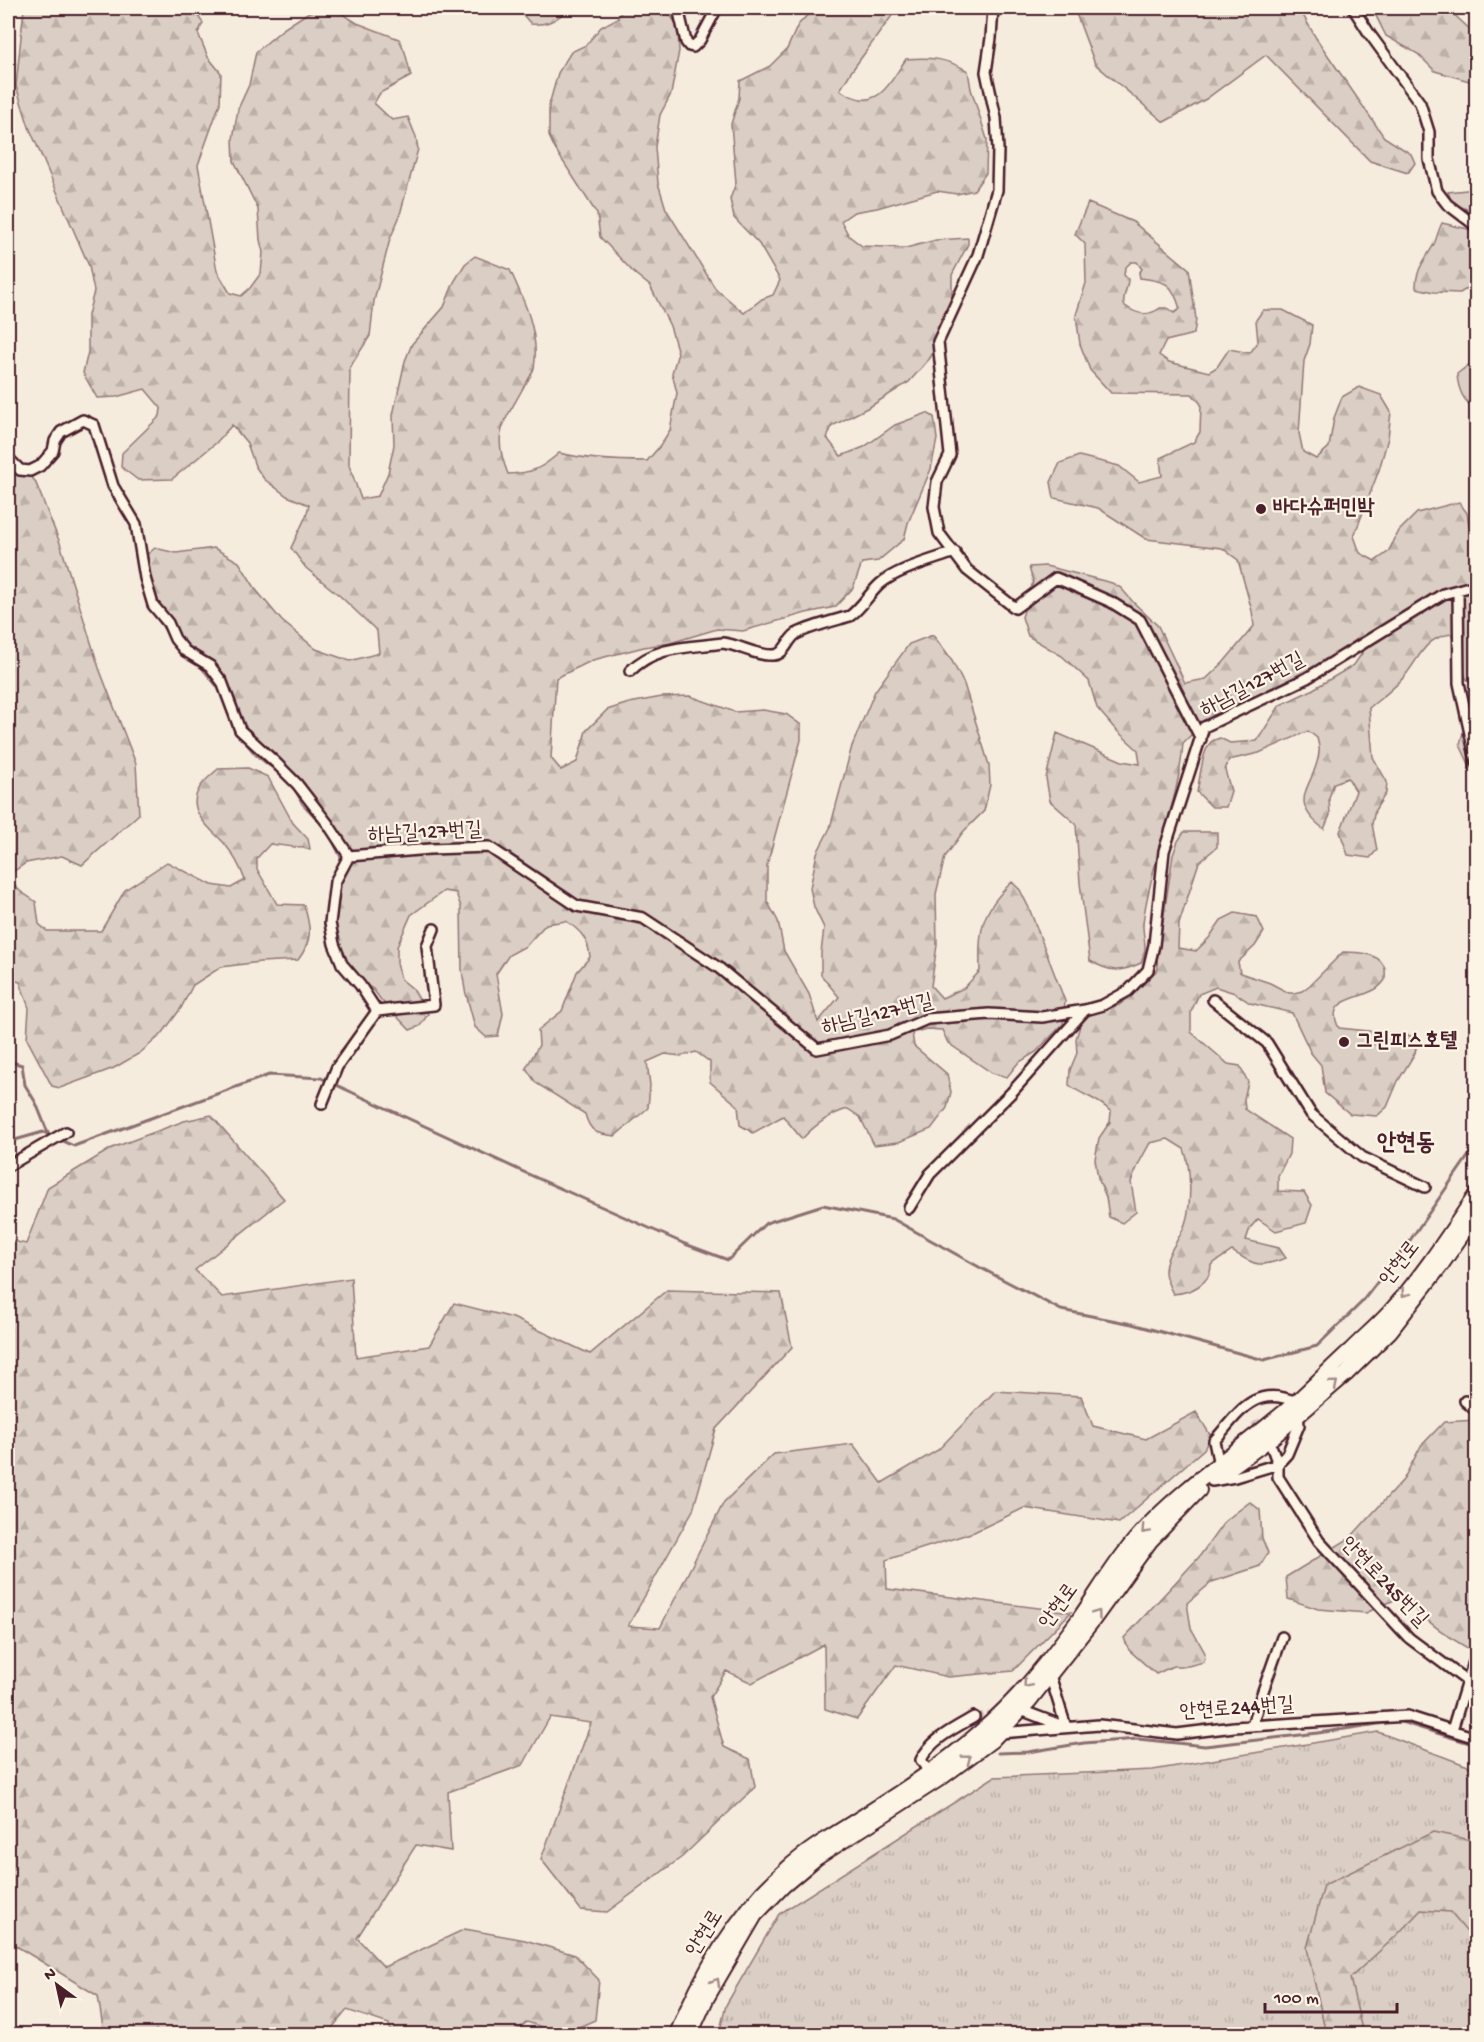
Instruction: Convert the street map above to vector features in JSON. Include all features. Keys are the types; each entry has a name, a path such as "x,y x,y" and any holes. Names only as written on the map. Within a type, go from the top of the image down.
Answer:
{"street":[{"path":"678,8 686,42 693,47 700,40 717,8"},
{"path":"993,8 986,72 996,118 997,190 978,255 938,342 950,455 937,483 934,507 939,533 967,570 1015,608 1056,578 1111,602 1140,620 1201,739"},
{"path":"1353,8 1420,103 1430,132 1429,159 1437,191 1447,204 1476,226"},
{"path":"8,458 20,470 30,471 46,460 61,432 83,420 94,425 113,486 136,524 145,578 153,605 168,623 175,639 185,651 210,666 222,682 240,730 297,784 349,856"},
{"path":"630,671 642,659 657,652 723,643 734,644 763,655 776,656 795,635 850,616 881,582 898,573 955,552"},
{"name":"하남길127번길","path":"377,1011 360,985 342,964 334,944 330,923 335,882 349,856 489,847 577,906 643,918 719,968 817,1049 890,1035 927,1019 989,1014 1042,1017 1103,1005 1128,991 1148,970 1154,945 1164,851 1204,727 1308,678 1443,594 1476,585"},
{"path":"1458,590 1459,683 1476,761"},
{"path":"322,1104 337,1067 377,1011 434,1005 427,946 434,929"},
{"path":"1213,1000 1267,1043 1311,1114 1362,1157 1425,1187"},
{"path":"909,1208 930,1174 1011,1093 1085,1010"},
{"path":"8,1166 66,1132"},
{"name":"안현로","path":"690,2034 706,2000 755,1915 784,1885 816,1858 942,1778 999,1733 1050,1675 1150,1541 1196,1492 1266,1442 1389,1313 1439,1249 1476,1195"},
{"name":"안현로","path":"677,2034 695,1992 743,1916 764,1890 788,1867 819,1844 930,1774 980,1733 1007,1707 1056,1649 1141,1533 1178,1497 1219,1465 1346,1374 1390,1331 1476,1214"},
{"path":"1212,1481 1235,1478 1278,1464 1287,1454 1299,1425 1297,1408 1280,1395 1260,1398 1248,1403 1214,1441 1219,1465"},
{"path":"1465,1401 1476,1410"},
{"name":"안현로245번길","path":"1272,1448 1278,1464 1278,1477 1319,1541 1409,1638 1467,1681"},
{"path":"1252,1726 1282,1637"},
{"path":"1452,1730 1476,1657"},
{"path":"1050,1675 1066,1727"},
{"path":"1026,1712 1066,1727"},
{"name":"안현로244번길","path":"999,1733 1099,1725 1177,1734 1252,1726 1407,1716 1476,1738"},
{"path":"930,1774 921,1760 924,1752 974,1717"}],"green space":[{"path":"24,8 192,8 203,23 198,33 208,57 221,73 220,103 198,165 217,271 230,293 241,296 261,273 263,252 258,209 234,161 233,139 238,109 249,85 256,52 283,29 309,12 333,8 357,23 399,39 411,76 380,93 374,103 392,120 408,117 418,149 399,218 390,239 374,301 370,336 350,367 349,465 361,499 378,496 388,473 394,445 393,415 405,361 412,344 444,307 454,282 465,264 475,256 510,270 530,318 535,343 533,371 505,420 500,438 500,448 508,474 524,473 536,469 559,453 603,460 647,461 670,430 677,393 672,373 678,353 670,326 650,286 634,273 600,237 597,214 549,136 549,105 558,73 571,52 586,45 601,27 618,18 623,8 665,8 678,26 679,51 671,94 660,115 655,147 658,183 666,209 715,288 744,313 762,299 773,295 780,280 759,244 734,218 730,199 736,183 731,124 739,98 740,81 770,66 787,49 798,25 814,8 901,8 896,10 840,90 852,97 872,98 879,94 893,79 906,59 938,59 953,63 968,71 971,89 987,139 986,173 974,190 957,194 937,191 854,212 841,221 849,236 862,246 906,248 936,240 968,238 968,244 952,275 952,313 930,358 909,382 871,406 832,426 827,438 841,456 864,447 895,425 927,413 934,417 937,439 931,469 908,523 904,539 878,561 862,563 853,588 835,607 743,631 717,629 670,643 644,647 593,660 556,678 551,758 561,770 577,762 586,731 607,710 662,697 690,696 735,712 763,710 786,714 801,725 801,740 767,865 767,901 778,921 784,951 809,994 818,1022 839,997 821,975 824,928 814,907 810,888 817,853 830,828 852,746 875,691 909,644 933,635 952,661 964,684 989,765 990,785 984,811 963,832 945,857 936,894 937,945 931,986 942,998 964,988 980,971 980,944 984,922 993,903 1012,882 1020,890 1029,908 1065,1001 1063,1024 1036,1052 1018,1063 1007,1077 992,1073 948,1043 942,1030 926,1029 912,1033 914,1046 947,1074 951,1092 947,1108 931,1129 899,1142 874,1145 860,1117 848,1109 823,1121 802,1139 783,1116 753,1133 740,1125 738,1106 710,1082 710,1062 696,1052 681,1056 665,1054 647,1062 650,1085 648,1108 615,1136 592,1129 585,1114 536,1083 526,1068 539,1045 538,1030 562,1011 577,972 590,957 588,945 583,936 566,921 546,924 526,946 509,955 496,974 503,1014 498,1036 486,1037 475,1027 462,970 461,907 456,893 444,891 411,915 397,947 397,963 401,979 413,989 428,1014 420,1026 410,1030 373,989 342,971 336,956 333,929 341,877 340,857 326,829 302,804 285,772 269,766 255,755 237,733 221,692 197,663 176,647 160,623 148,602 144,557 155,548 176,553 214,548 239,562 257,591 282,621 316,649 350,661 379,653 377,631 306,568 291,548 309,505 287,496 264,479 255,466 247,443 232,425 216,443 172,479 138,480 121,467 122,453 160,416 161,408 145,389 116,397 97,398 83,373 88,352 88,315 94,291 89,266 29,127 16,86"},
{"path":"525,8 565,8 564,13 556,19 531,24 524,16"},
{"path":"1074,8 1299,8 1316,38 1384,137 1411,154 1415,163 1408,173 1370,161 1266,55 1206,99 1164,122 1095,64"},
{"path":"1372,8 1447,8 1476,35 1476,83 1435,71 1418,54 1386,36"},
{"path":"1476,189 1476,213 1452,203 1448,192"},
{"path":"1088,203 1133,222 1189,269 1196,319 1194,334 1166,341 1159,355 1169,362 1209,372 1217,367 1229,349 1250,353 1258,342 1256,320 1263,310 1283,310 1312,325 1310,344 1304,361 1299,433 1303,452 1316,459 1329,447 1334,418 1342,397 1359,387 1381,395 1391,412 1388,438 1379,470 1354,536 1360,553 1375,561 1388,552 1399,531 1417,513 1459,502 1467,513 1476,565 1476,772 1470,766 1460,745 1474,687 1466,678 1451,634 1429,643 1399,683 1369,708 1373,757 1387,782 1386,793 1375,810 1372,824 1377,850 1370,858 1348,855 1340,832 1356,791 1348,778 1334,783 1329,798 1330,815 1324,829 1306,809 1305,792 1317,764 1319,750 1317,738 1308,731 1259,753 1229,760 1225,770 1231,791 1226,807 1212,807 1197,792 1203,758 1211,742 1220,738 1230,743 1257,741 1280,705 1310,691 1354,665 1367,646 1359,638 1328,660 1206,720 1183,743 1178,780 1145,907 1143,927 1145,945 1141,963 1121,970 1109,969 1090,961 1080,883 1076,824 1050,801 1046,778 1057,733 1122,761 1140,764 1138,750 1097,708 1089,681 1062,656 1028,636 1022,617 1033,582 1029,567 1046,566 1112,583 1121,588 1158,626 1185,683 1206,679 1223,663 1254,626 1238,560 1222,548 1146,539 1098,508 1054,498 1051,482 1060,463 1079,456 1119,466 1139,482 1162,476 1160,458 1194,442 1200,432 1201,404 1192,394 1111,393 1090,370 1080,344 1076,315 1086,283 1085,244 1075,234","holes":["1131,262 1137,262 1142,269 1139,273 1140,278 1162,282 1171,288 1180,309 1174,313 1167,308 1142,313 1133,311 1124,305 1128,279 1124,275 1125,268"]},
{"path":"1442,223 1468,229 1476,235 1476,283 1460,293 1434,292 1416,288 1419,269 1435,242"},
{"path":"1476,359 1476,409 1462,394 1457,374"},
{"path":"8,453 35,481 60,543 99,668 136,764 139,814 82,865 62,856 26,863 8,875"},
{"path":"248,768 268,777 293,823 308,839 310,849 270,844 257,858 257,869 277,904 304,905 309,934 303,953 298,960 221,967 193,985 181,1008 162,1034 140,1053 114,1068 60,1088 52,1086 27,1039 29,1008 20,982 8,979 8,879 36,902 39,924 47,931 101,931 125,890 167,862 212,885 231,888 245,880 243,875 227,847 203,821 196,808 195,800 201,786 218,769"},
{"path":"1184,832 1217,832 1217,847 1199,862 1179,924 1178,948 1196,951 1209,938 1221,920 1235,913 1257,917 1264,932 1255,946 1238,962 1240,973 1270,983 1289,993 1302,991 1310,985 1343,952 1371,955 1381,961 1384,966 1385,980 1376,989 1339,1006 1335,1018 1339,1028 1408,1035 1418,1039 1415,1053 1398,1081 1387,1107 1377,1116 1350,1114 1325,1093 1321,1065 1311,1053 1292,1013 1250,1003 1235,993 1216,987 1199,994 1191,1012 1191,1032 1228,1064 1240,1066 1248,1082 1244,1099 1245,1109 1290,1139 1289,1154 1278,1176 1278,1191 1304,1192 1312,1205 1306,1223 1276,1231 1258,1219 1250,1228 1246,1240 1279,1248 1286,1258 1258,1264 1232,1251 1211,1265 1207,1277 1198,1286 1186,1292 1173,1294 1165,1272 1167,1259 1183,1230 1189,1207 1189,1176 1184,1149 1168,1139 1150,1143 1131,1182 1136,1212 1122,1223 1109,1217 1095,1159 1099,1138 1110,1122 1111,1112 1102,1104 1069,1085 1070,1070 1077,1053 1076,1039 1081,1022 1091,1014 1119,1005 1158,969 1157,960 1173,855"},
{"path":"211,1115 284,1199 195,1270 222,1297 351,1278 356,1357 429,1346 454,1303 513,1318 590,1354 667,1290 781,1293 792,1347 716,1429 693,1510 628,1626 660,1628 724,1502 774,1454 853,1444 882,1483 938,1450 995,1391 1081,1396 1093,1426 1146,1439 1196,1412 1211,1436 1204,1449 1119,1523 1024,1508 974,1532 886,1560 887,1589 1071,1612 1013,1671 948,1677 896,1665 857,1719 825,1709 824,1644 752,1683 726,1671 710,1697 724,1747 750,1759 755,1787 682,1857 607,1912 581,1910 541,1859 591,1723 550,1717 523,1765 448,1792 451,1851 416,1845 357,1938 384,1967 465,1929 525,1940 575,1955 599,1980 595,2020 563,2034 527,2022 513,2034 391,2034 389,2024 347,2010 327,2034 104,2034 98,1996 8,1941 8,1240 26,1244 48,1187 112,1148 184,1121"},
{"path":"1476,1420 1476,1653 1437,1628 1403,1596 1366,1613 1318,1609 1288,1599 1286,1577 1350,1538 1403,1480 1421,1446 1444,1422"},
{"path":"1250,1502 1260,1510 1262,1538 1268,1553 1260,1566 1212,1582 1187,1603 1191,1628 1205,1653 1204,1662 1188,1666 1173,1666 1156,1674 1129,1650 1124,1638 1199,1557 1225,1521"},
{"path":"1378,1732 1476,1769 1476,2034 719,2034 726,2005 779,1914 994,1777 1153,1770"},
{"path":"1433,1832 1476,1841 1476,1943 1450,1912 1421,1910 1350,1978 1363,2034 1326,2034 1307,1948 1324,1885"}],"waterway":[{"path":"8,1061 22,1065 25,1085 36,1103 48,1133"},
{"path":"8,1142 43,1132 74,1146 269,1075 321,1078 528,1174 685,1244 728,1260 766,1223 823,1205 893,1219 1061,1310 1132,1324 1264,1360 1317,1346 1361,1303 1406,1246 1476,1145"},
{"path":"998,1753 1028,1752 1084,1743 1138,1739 1205,1746 1398,1721 1476,1745"}],"tunnel":[{"path":"1255,1421 1264,1435"},
{"path":"974,1717 1000,1715"}],"place":[{"name":"바다슈퍼민박","path":"1261,509"},
{"name":"그린피스호텔","path":"1344,1042"}],"district":[{"name":"안현동","path":"1406,1144"}]}
